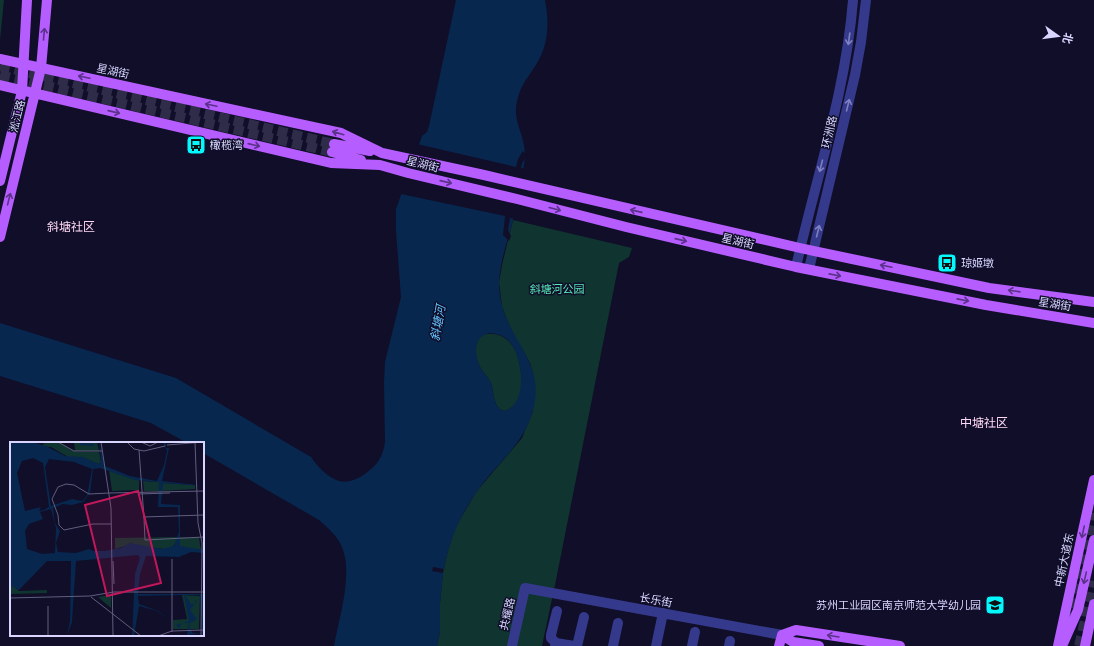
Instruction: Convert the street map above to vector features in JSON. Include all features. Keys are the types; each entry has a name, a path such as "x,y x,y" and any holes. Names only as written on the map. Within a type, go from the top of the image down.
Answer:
{"main road":[{"name":"淞江路","path":"0,181 22,91 27,0"},
{"name":"淞江路","path":"0,237 41,68 47,0"},
{"name":"星湖街","path":"0,59 341,133 382,153"},
{"name":"星湖街","path":"0,85 331,163 380,165"},
{"name":"星湖街","path":"1094,302 990,288 813,251 414,159 382,153 333,148 380,165 408,173 796,267 986,305 1094,323"},
{"name":"中新大道东","path":"1058,646 1094,480"},
{"path":"1062,646 1078,610 1094,540"},
{"path":"1085,646 1094,604"},
{"path":"793,644 796,630"},
{"path":"779,646 782,635 796,630 900,646"},
{"name":"长乐街","path":"782,635 793,644 818,646"}],"street":[{"name":"环洲路","path":"796,267 841,81 849,42 853,0"},
{"name":"环洲路","path":"809,269 855,76 866,0"},
{"name":"长乐街","path":"525,588 782,635"},
{"name":"共耀路","path":"512,646 525,588"},
{"path":"557,611 551,638 556,644 574,646"},
{"path":"656,646 663,613"},
{"path":"577,646 584,617"},
{"path":"613,646 618,622"},
{"path":"692,646 695,632"}],"green space":[{"path":"0,0 4,0 0,40"},
{"name":"斜塘河公园","path":"513,220 632,248 629,257 619,263 542,646 437,646 440,631 440,603 443,573 455,528 476,492 522,438 533,411 534,377 530,363 522,348 516,352 521,377 520,394 512,407 505,411 501,410 496,404 491,383 480,367 476,356 476,344 482,336 486,334 493,334 503,337 509,341 515,350 510,327 502,307 499,282"}],"water":[{"name":"斜塘河","path":"456,0 545,0 547,32 544,48 541,56 523,85 517,101 516,115 523,141 525,158 515,211 502,261 499,282 500,299 505,315 533,371 536,396 530,420 514,447 479,488 465,510 454,532 444,569 433,567 432,571 443,573 440,603 440,631 437,646 334,646 342,608 346,580 346,566 340,543 328,528 319,520 204,454 204,442 185,442 151,423 0,376 0,323 176,378 311,457 320,468 331,477 344,482 356,479 367,473 376,464 381,456 385,442 385,362 401,297 396,231 396,209 422,136 427,132","holes":["491,333 506,338 513,347 520,367 521,378 518,398 513,406 505,411 501,410 496,404 491,383 480,367 476,351 478,341 485,334"]}],"pier":[{"path":"417,144 516,167 518,159 523,151 527,156 522,163 521,168 525,169 515,219 510,218 508,230 511,236 509,241 503,235 505,216 401,194"}],"tunnel":[{"path":"0,66 334,144"},
{"path":"0,75 332,152"},
{"path":"1070,623 1094,513"},
{"path":"1079,646 1094,581"}],"place":[{"name":"橄榄湾","path":"196,145"},
{"name":"琼姬墩","path":"947,263"},
{"name":"苏州工业园区南京师范大学幼儿园","path":"995,605"}],"district":[{"name":"斜塘社区","path":"71,227"},
{"name":"中塘社区","path":"984,423"}]}
